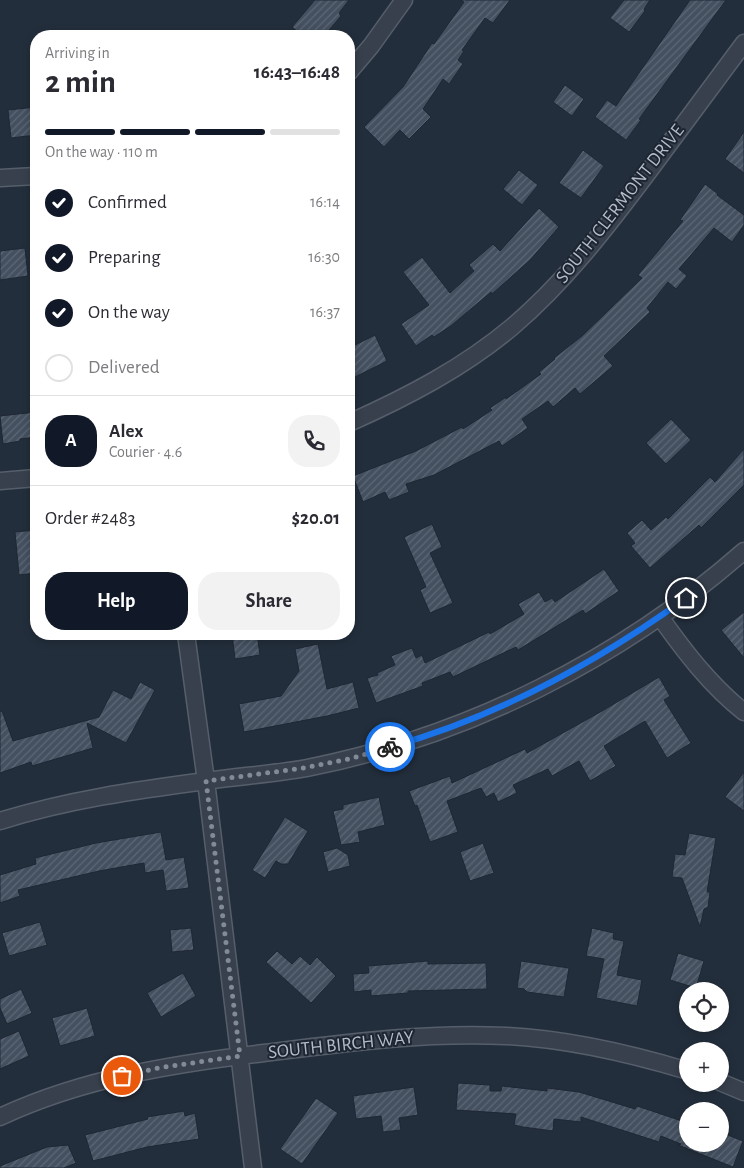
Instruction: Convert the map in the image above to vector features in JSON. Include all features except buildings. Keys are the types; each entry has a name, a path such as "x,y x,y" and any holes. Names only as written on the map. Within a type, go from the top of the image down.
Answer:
{"street":[{"path":"355,65 404,0"},
{"name":"SOUTH CLERMONT DRIVE","path":"355,420 412,394 462,364 511,327 549,293 608,225 744,43"},
{"path":"0,178 30,176"},
{"path":"0,481 30,478"},
{"path":"0,821 37,810 116,794 304,768 349,759 458,725 527,694 585,664 660,617 712,579 744,551"},
{"path":"660,617 709,680 744,712"},
{"path":"187,640 253,1168"},
{"name":"SOUTH BIRCH WAY","path":"0,1117 28,1104 85,1085 158,1068 371,1040 436,1036 506,1036 577,1044 635,1056 679,1068"},
{"path":"729,1086 744,1092"}],"way so far":[{"path":"122,1076 158,1068 240,1056 206,781 304,768 349,759 390,747"}],"route":[{"path":"390,747 458,725 527,694 585,664 660,617 686,598"}]}
